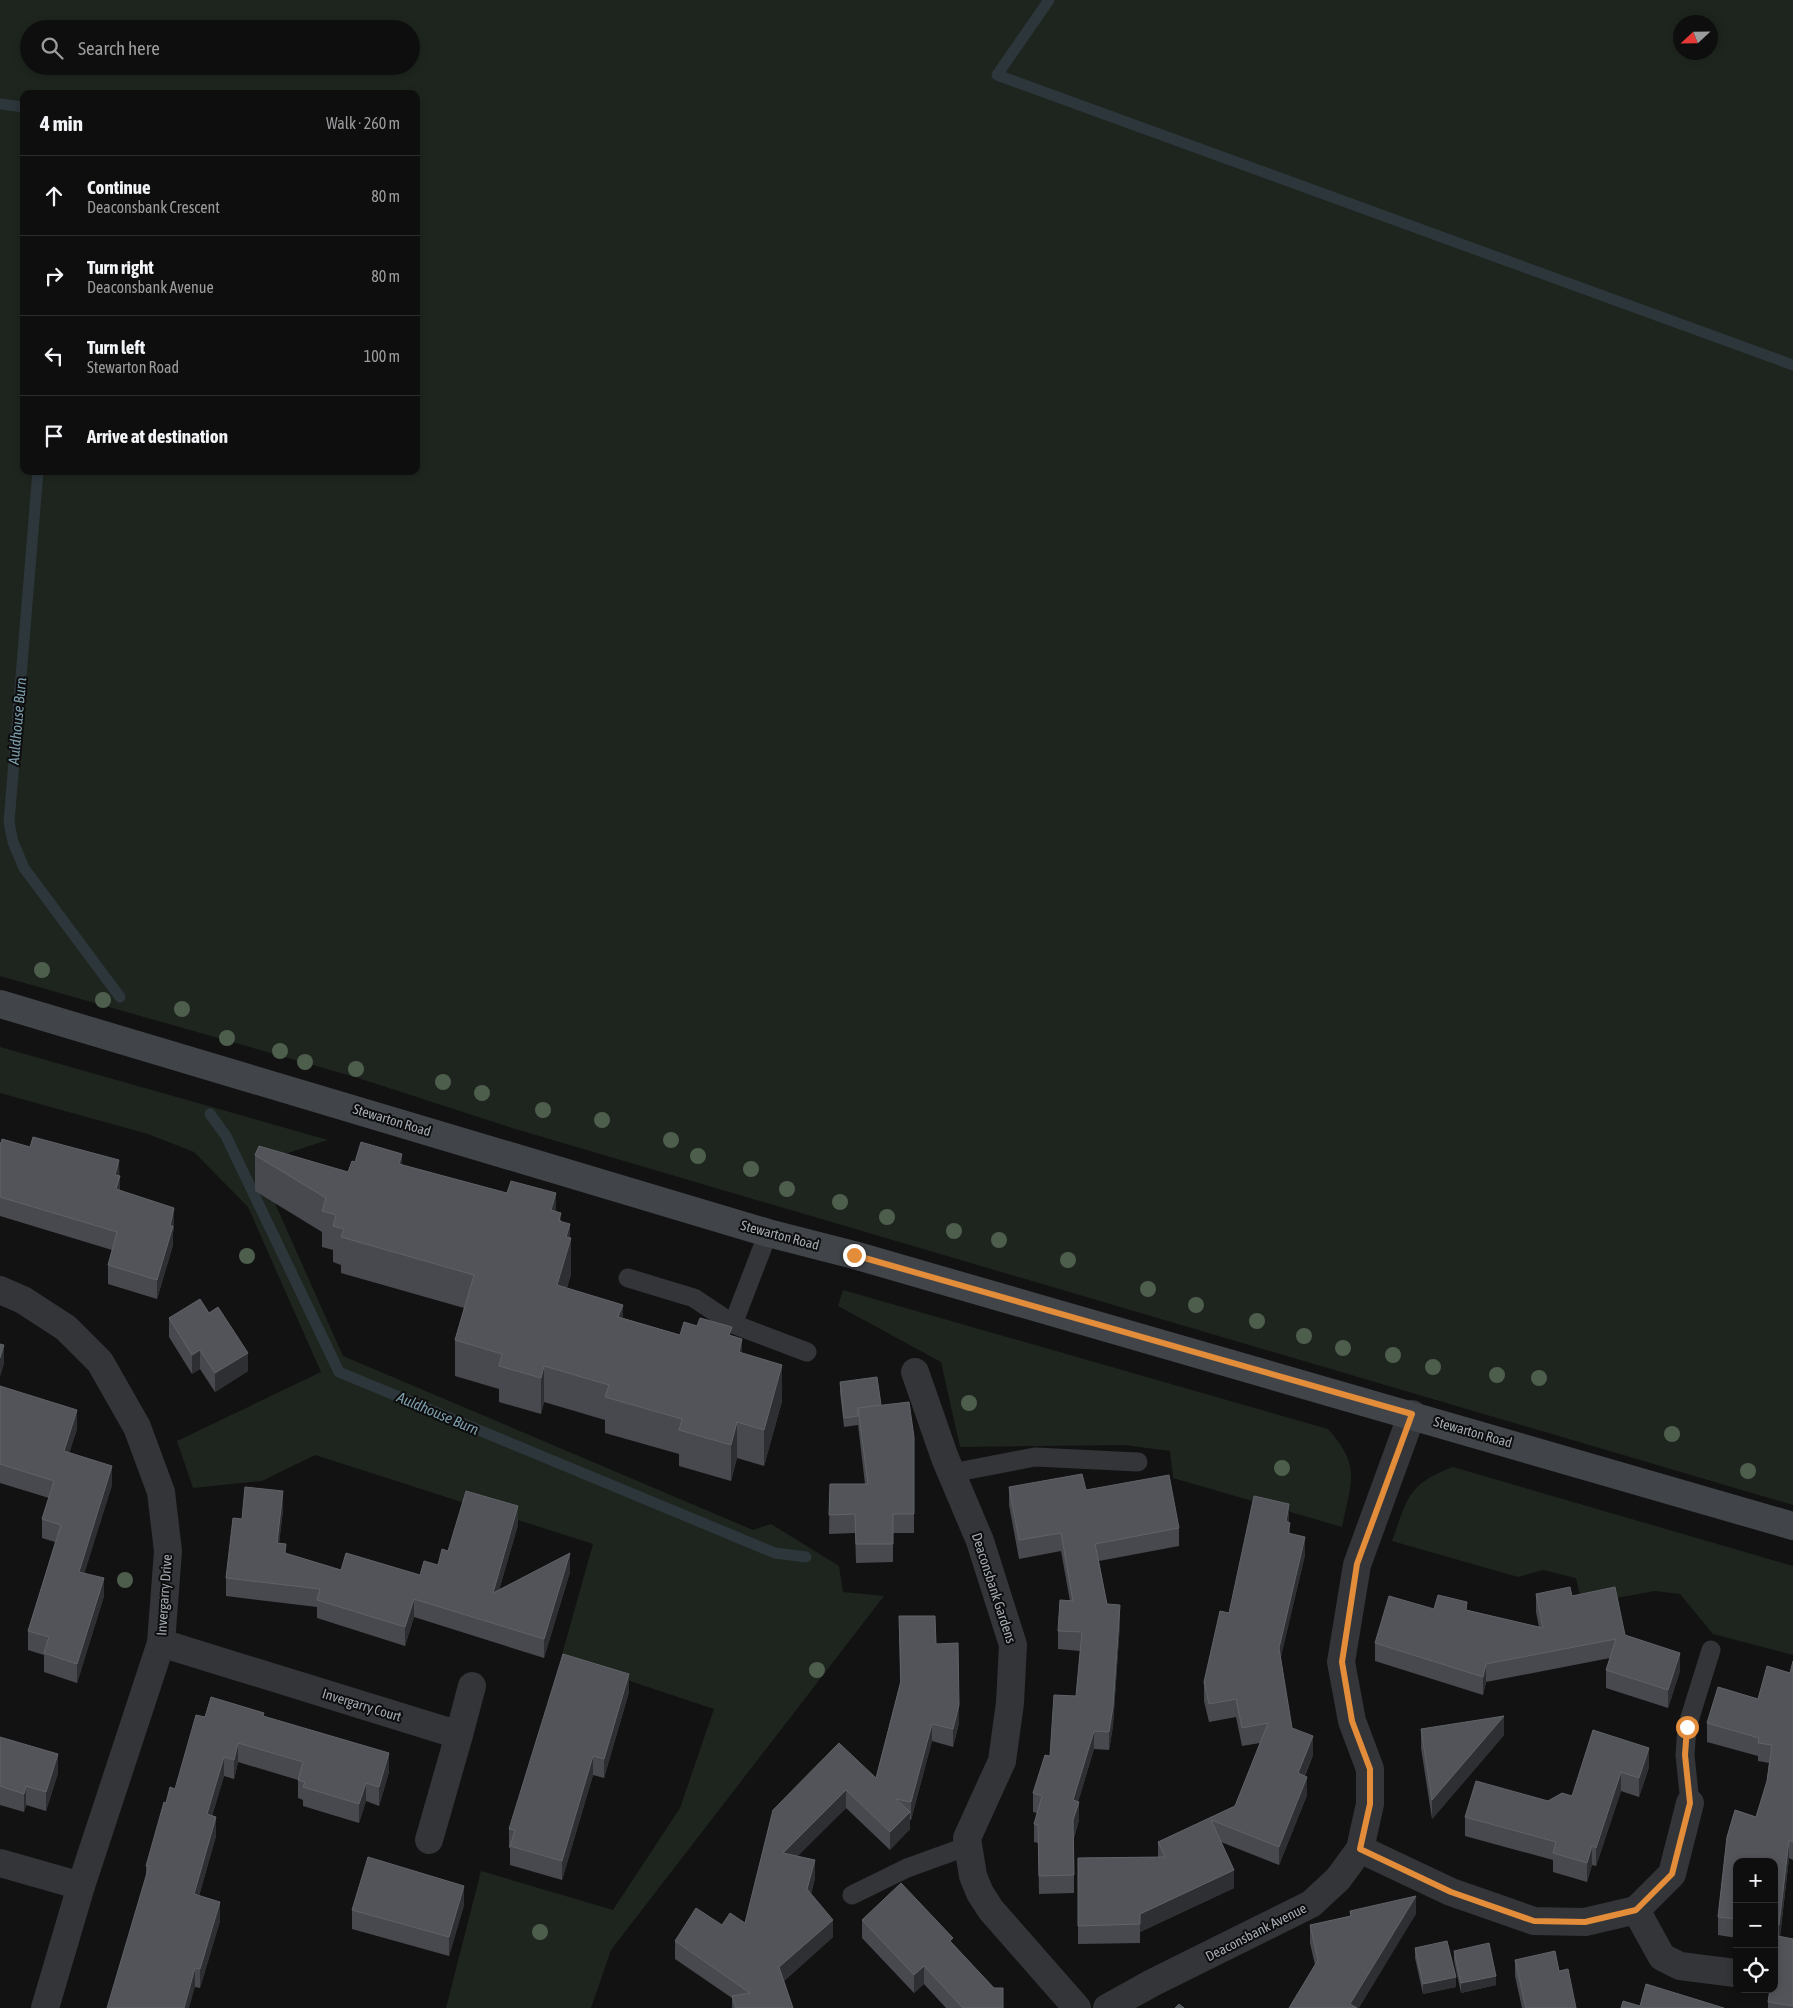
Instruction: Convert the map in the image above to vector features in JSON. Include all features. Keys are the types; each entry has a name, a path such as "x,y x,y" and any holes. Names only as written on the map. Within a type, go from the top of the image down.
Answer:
{"main road":[{"name":"Stewarton Road","path":"0,1004 768,1232 1412,1414 1793,1526"}],"street":[{"name":"Invergarry Drive","path":"0,1290 23,1300 66,1328 100,1362 137,1427 161,1492 168,1550 161,1643 81,1886 45,2008"},
{"name":"Deaconsbank Gardens","path":"915,1372 952,1474 980,1540 1013,1645 1010,1703 1002,1761 967,1838 973,1876 980,1893 992,1910 1077,2008"},
{"name":"Deaconsbank Avenue","path":"1107,2008 1152,1983 1311,1904 1338,1879 1360,1849 1370,1804 1370,1769 1352,1721 1342,1662 1357,1564 1412,1414"},
{"name":"Invergarry Court","path":"161,1643 459,1735"},
{"path":"429,1840 472,1686"},
{"path":"1360,1849 1451,1892 1534,1921 1585,1922 1636,1910 1672,1874 1690,1803"},
{"path":"0,1863 81,1886"},
{"path":"1636,1910 1662,1957 1680,1966 1733,1973"}],"lane":[{"path":"733,1324 768,1232"},
{"path":"628,1278 694,1298 733,1324 807,1352"},
{"path":"952,1474 1034,1457 1138,1462"},
{"path":"1690,1803 1685,1755 1687,1727 1711,1650"},
{"path":"852,1895 908,1868 968,1846"}],"shaded area":[{"path":"0,0 1793,0 1793,1505 512,1128 355,1077 0,976"},
{"path":"0,1047 328,1140 257,1163 343,1356 753,1530 771,1524 839,1566 843,1592 884,1596 611,1950 591,2008 446,2008 481,1871 613,1910 680,1808 714,1709 561,1658 593,1544 315,1455 262,1481 193,1488 177,1441 321,1372 248,1207 194,1152 148,1134 0,1093"},
{"path":"843,1290 1328,1429 1339,1442 1350,1465 1350,1486 1342,1527 1173,1478 1170,1451 1124,1445 960,1447 941,1362 838,1306"},
{"path":"1453,1467 1793,1566 1793,1655 1713,1634 1680,1594 1655,1591 1582,1604 1576,1578 1543,1570 1518,1577 1392,1541 1411,1494 1426,1480"}],"building":[{"path":"33,1137 119,1160 115,1175 120,1176 116,1189 174,1208 170,1226 173,1226 157,1280 108,1265 117,1232 0,1197 0,1143 2,1139 30,1147"},
{"path":"361,1142 402,1154 399,1164 507,1193 511,1181 556,1193 551,1210 561,1213 559,1221 570,1224 566,1237 571,1238 557,1285 623,1305 618,1317 680,1335 684,1322 697,1326 700,1318 732,1327 729,1335 742,1339 739,1352 782,1365 764,1430 737,1422 731,1445 679,1430 682,1419 605,1397 609,1385 544,1366 541,1378 499,1366 502,1354 455,1340 474,1275 341,1237 344,1229 333,1226 336,1215 322,1211 326,1198 255,1155 259,1146 348,1172 352,1161 355,1162"},
{"path":"200,1299 209,1313 218,1307 248,1353 215,1373 200,1350 192,1355 169,1318"},
{"path":"0,1344 4,1345 0,1358"},
{"path":"877,1377 881,1405 858,1408 858,1416 844,1418 840,1382"},
{"path":"0,1386 77,1410 64,1451 112,1466 79,1572 104,1578 77,1664 44,1653 49,1637 28,1631 61,1525 42,1519 54,1481 0,1464"},
{"path":"909,1402 914,1437 914,1514 893,1514 893,1544 856,1544 855,1514 829,1515 830,1484 868,1484 858,1408"},
{"path":"1082,1474 1086,1490 1169,1475 1179,1528 1095,1544 1107,1604 1120,1605 1113,1707 1109,1732 1094,1731 1073,1800 1079,1802 1073,1820 1074,1875 1039,1876 1038,1825 1034,1824 1042,1796 1033,1793 1045,1755 1050,1756 1054,1695 1076,1696 1082,1632 1058,1631 1060,1600 1073,1601 1061,1533 1019,1540 1009,1487"},
{"path":"245,1487 283,1491 277,1543 286,1544 285,1553 341,1570 346,1553 420,1575 424,1561 438,1565 442,1549 448,1551 466,1491 518,1506 493,1593 570,1553 544,1639 414,1599 405,1627 317,1600 320,1589 226,1578 233,1518 242,1519"},
{"path":"1254,1496 1289,1504 1286,1521 1290,1523 1288,1533 1305,1537 1279,1648 1292,1728 1313,1736 1298,1773 1307,1777 1279,1847 1211,1820 1234,1870 1140,1914 1140,1924 1078,1926 1078,1858 1165,1857 1158,1842 1235,1806 1268,1723 1242,1728 1236,1699 1209,1704 1204,1682 1220,1611 1229,1613"},
{"path":"1570,1587 1572,1596 1615,1587 1625,1635 1680,1653 1668,1690 1606,1670 1616,1639 1486,1664 1483,1677 1375,1643 1389,1596 1434,1609 1438,1595 1467,1602 1466,1610 1543,1628 1536,1594"},
{"path":"899,1616 935,1616 936,1644 958,1643 959,1705 953,1729 932,1724 911,1802 896,1799 910,1812 890,1832 846,1790 783,1853 815,1860 807,1889 833,1920 779,1967 793,2008 736,2008 732,1996 750,1993 675,1941 696,1908 722,1925 730,1913 745,1923 773,1810 839,1743 876,1778 901,1681"},
{"path":"563,1654 629,1674 604,1759 593,1756 562,1861 510,1846 515,1830 509,1829"},
{"path":"1793,1661 1793,1842 1789,1840 1779,1925 1778,1858 1733,1858 1733,1919 1718,1917 1727,1837 1735,1810 1756,1817 1767,1781 1772,1745 1758,1743 1759,1738 1707,1723 1718,1687 1758,1699 1767,1666 1790,1673"},
{"path":"211,1697 264,1713 263,1716 389,1753 379,1787 366,1783 359,1804 303,1787 305,1782 298,1780 303,1762 238,1743 234,1760 224,1757 207,1814 216,1817 194,1894 220,1902 200,1969 195,1968 184,2008 107,2008 149,1866 146,1866 164,1802 166,1803 170,1787 175,1789 196,1715 205,1717"},
{"path":"1504,1716 1432,1800 1421,1729"},
{"path":"1593,1730 1649,1748 1639,1778 1621,1772 1596,1848 1592,1846 1587,1863 1553,1853 1556,1842 1465,1817 1476,1781 1548,1801 1562,1793 1572,1796"},
{"path":"0,1737 58,1754 46,1792 26,1786 24,1794 0,1786"},
{"path":"368,1857 464,1886 449,1937 352,1910"},
{"path":"901,1883 953,1938 950,1941 994,1988 1003,1988 1003,2008 963,2008 924,1966 914,1975 862,1920"},
{"path":"1416,1896 1350,2004 1357,2008 1289,2008 1318,1960 1310,1925 1351,1916 1350,1911"},
{"path":"1778,1936 1793,1939 1793,2006 1768,2002 1769,1993 1778,1993"},
{"path":"1447,1941 1456,1977 1423,1984 1415,1948"},
{"path":"1489,1943 1496,1976 1461,1983 1454,1951"},
{"path":"1555,1951 1559,1971 1568,1969 1576,2008 1526,2008 1515,1960"},
{"path":"1646,1984 1724,2008 1621,2008 1623,2001 1640,2006"},
{"path":"1179,2004 1184,2008 1175,2008"}],"waterway":[{"path":"1049,0 997,75 1793,365"},
{"name":"Auldhouse Burn","path":"0,104 20,106"},
{"name":"Auldhouse Burn","path":"38,475 9,822 13,842 24,868 120,997"},
{"name":"Auldhouse Burn","path":"210,1114 226,1136 339,1372 775,1553 806,1557"}],"route":[{"path":"854,1255 1412,1414 1357,1564 1342,1662 1346,1695 1352,1721 1370,1769 1370,1804 1360,1849 1451,1892 1534,1921 1585,1922 1636,1910 1672,1874 1690,1803 1685,1755 1687,1727"}]}
